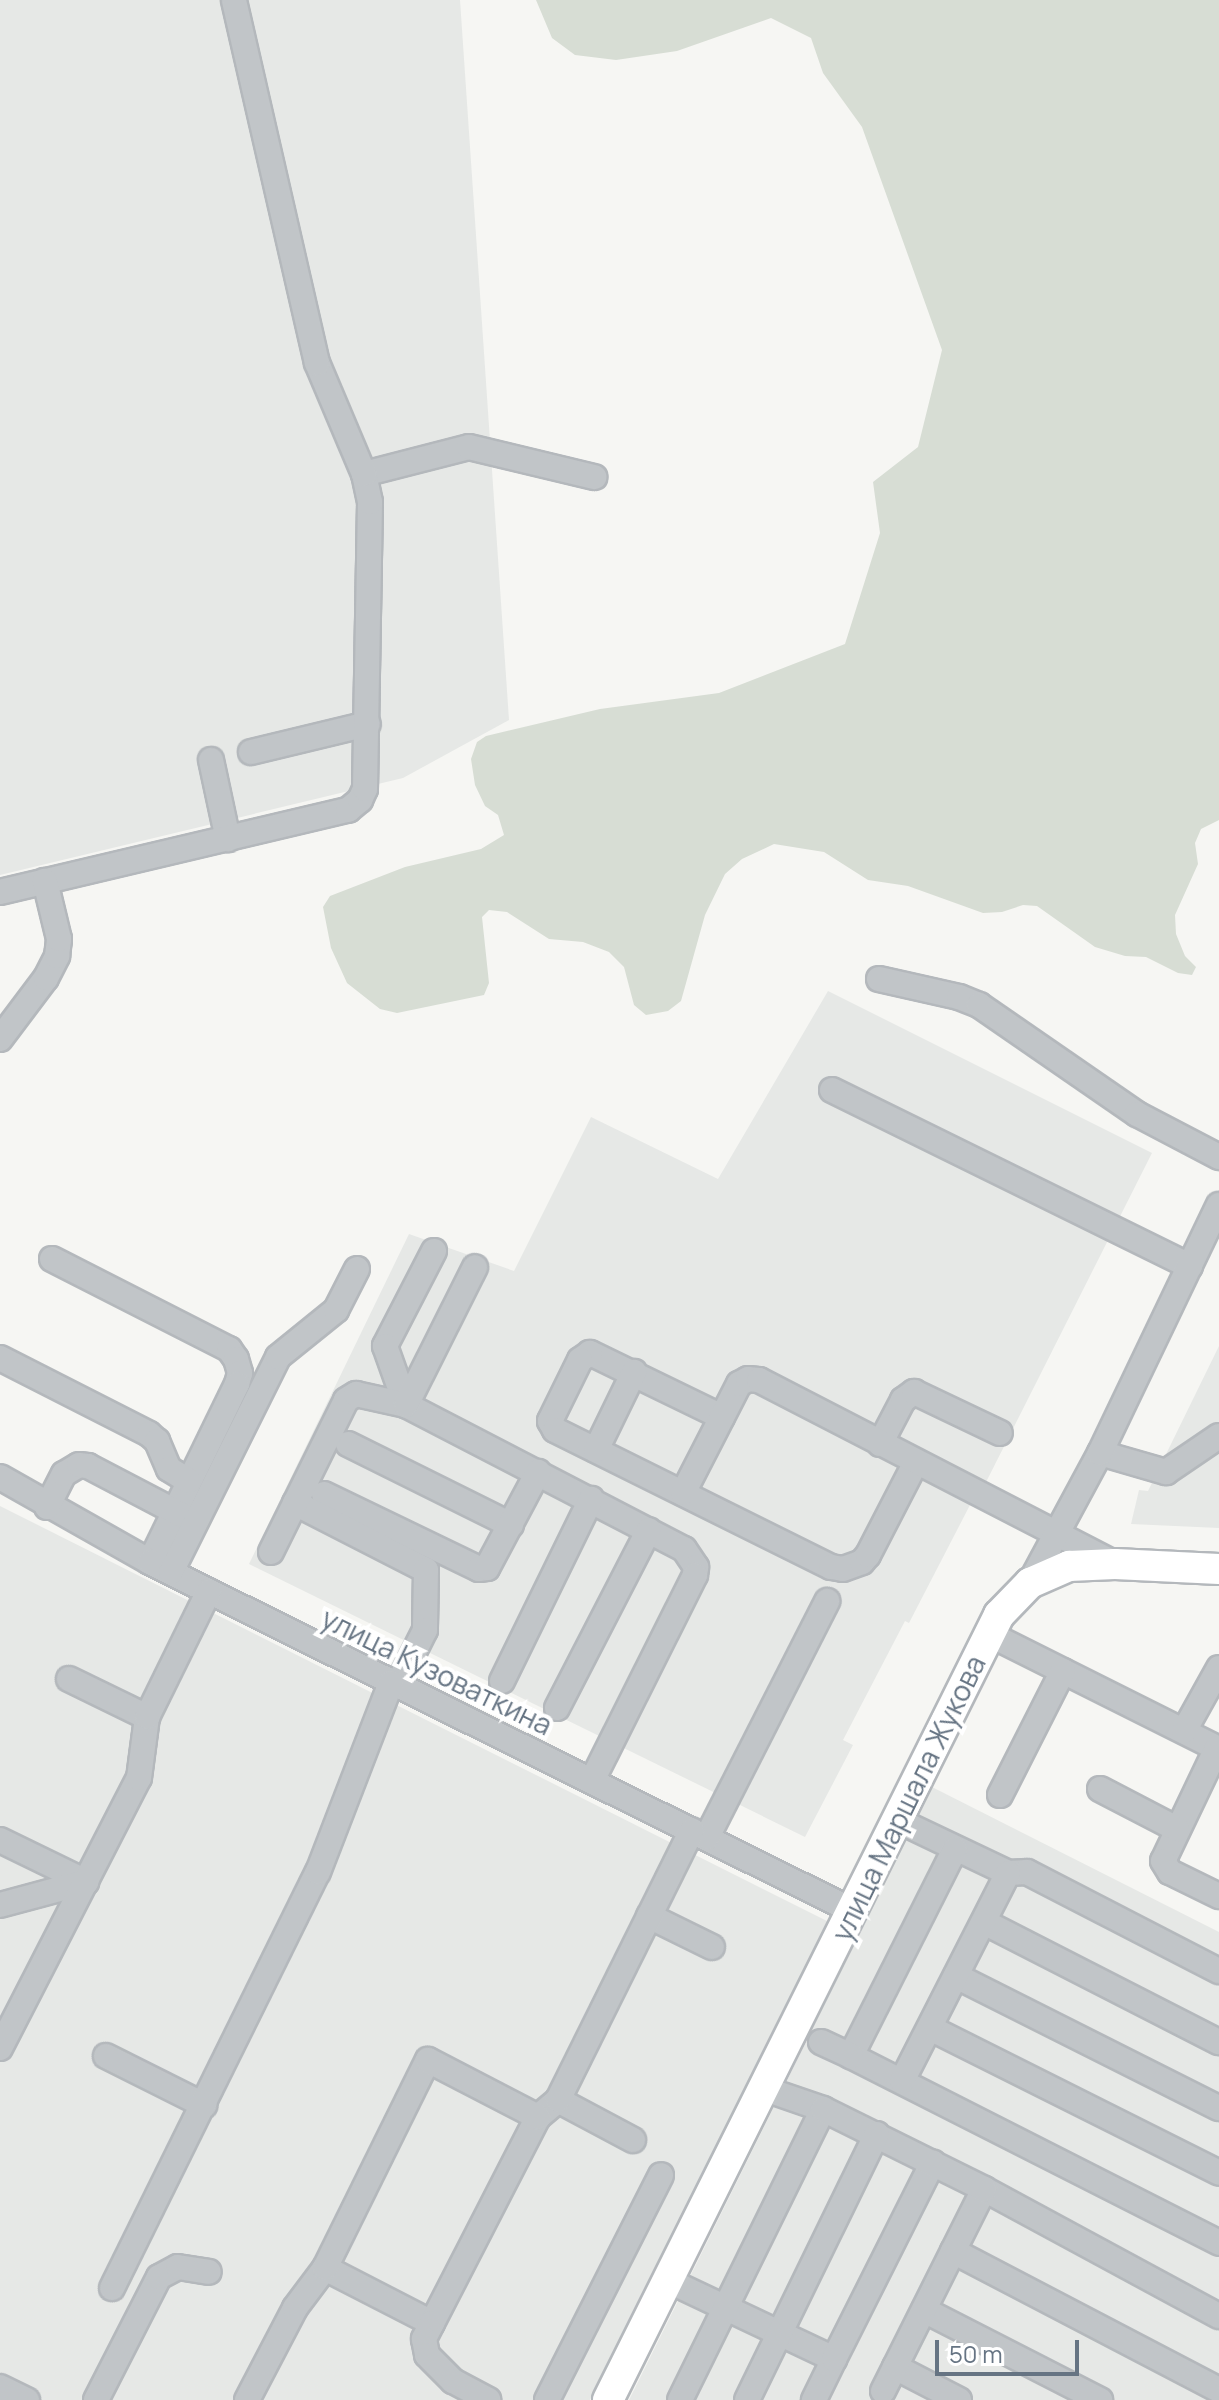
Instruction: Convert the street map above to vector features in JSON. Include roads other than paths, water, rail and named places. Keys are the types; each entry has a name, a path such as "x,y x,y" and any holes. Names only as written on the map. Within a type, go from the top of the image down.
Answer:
{"main road":[{"path":"1030,1583 1069,1566 1115,1564 1219,1569"},
{"name":"улица Маршала Жукова","path":"608,2400 989,1634 1007,1605 1030,1583"}],"street":[{"path":"0,892 348,810 360,800 365,789 370,502 364,474 317,363 234,0"},
{"path":"364,474 469,447 594,477"},
{"path":"251,752 368,724"},
{"path":"211,760 228,839"},
{"path":"0,1039 46,978 57,956 59,939 45,881"},
{"path":"879,979 959,997 979,1005 1137,1114 1219,1157"},
{"path":"832,1090 1190,1266"},
{"name":"улица Маршала Жукова","path":"1030,1583 1100,1453 1219,1205"},
{"path":"406,1405 385,1346 434,1251"},
{"path":"52,1259 229,1349 236,1359 240,1373 237,1384 189,1481 185,1517"},
{"path":"406,1405 475,1267"},
{"path":"160,1567 185,1517 278,1357 336,1310 357,1269"},
{"path":"722,1417 597,1354 583,1355 550,1417 555,1430 831,1567 843,1569 862,1562 868,1555 916,1462"},
{"path":"0,1358 149,1434 157,1441 169,1469 189,1481"},
{"path":"375,1396 390,1365"},
{"path":"596,1450 634,1372"},
{"path":"683,1493 739,1384 748,1379 759,1380 1115,1564"},
{"path":"880,1444 903,1400 914,1392 1000,1433"},
{"path":"271,1552 346,1400 356,1394 406,1405 684,1549 692,1557 695,1575 592,1781"},
{"path":"1100,1453 1162,1473 1219,1436"},
{"path":"348,1444 511,1525"},
{"path":"47,1507 64,1474 79,1465 88,1466 185,1517"},
{"path":"324,1494 479,1569 492,1563 538,1472"},
{"name":"улица Кузоваткина","path":"0,1477 47,1507 160,1567 853,1911"},
{"path":"502,1681 591,1499"},
{"path":"1075,1499 1084,1534 1101,1555 1115,1564"},
{"path":"112,2288 318,1872 394,1684 425,1630 426,1570 295,1503"},
{"path":"557,1708 649,1530"},
{"path":"0,2048 139,1778 147,1717 209,1591"},
{"path":"488,2400 453,2381 427,2355 424,2339 538,2117 558,2100 649,1916 699,1834 827,1601"},
{"path":"989,1634 1218,1748 1165,1853 1166,1867 1219,1896"},
{"path":"1184,1731 1219,1668"},
{"path":"1000,1795 1063,1671"},
{"path":"69,1679 147,1717"},
{"path":"1100,1789 1177,1829"},
{"path":"897,1820 1008,1873 1027,1872 1219,1971"},
{"path":"0,1840 86,1882"},
{"path":"851,2056 955,1849"},
{"path":"902,2081 1008,1873"},
{"path":"0,1905 86,1882"},
{"path":"649,1916 712,1947"},
{"path":"984,1922 1219,2042"},
{"path":"956,1976 1219,2108"},
{"path":"930,2028 1219,2173"},
{"path":"821,2042 1219,2243"},
{"path":"106,2056 204,2105"},
{"path":"247,2400 295,2308 325,2268 428,2060 538,2117"},
{"path":"762,2088 823,2109 877,2134 1219,2316"},
{"path":"558,2100 633,2140"},
{"path":"680,2400 823,2109"},
{"path":"747,2400 877,2134"},
{"path":"814,2400 933,2162"},
{"path":"547,2400 661,2175"},
{"path":"883,2391 984,2189"},
{"path":"953,2251 1219,2390"},
{"path":"96,2400 159,2277 178,2267 209,2272"},
{"path":"325,2268 432,2323"},
{"path":"667,2280 834,2359"},
{"path":"924,2310 1100,2400"},
{"path":"895,2367 959,2400"},
{"path":"0,2387 27,2400"}]}
